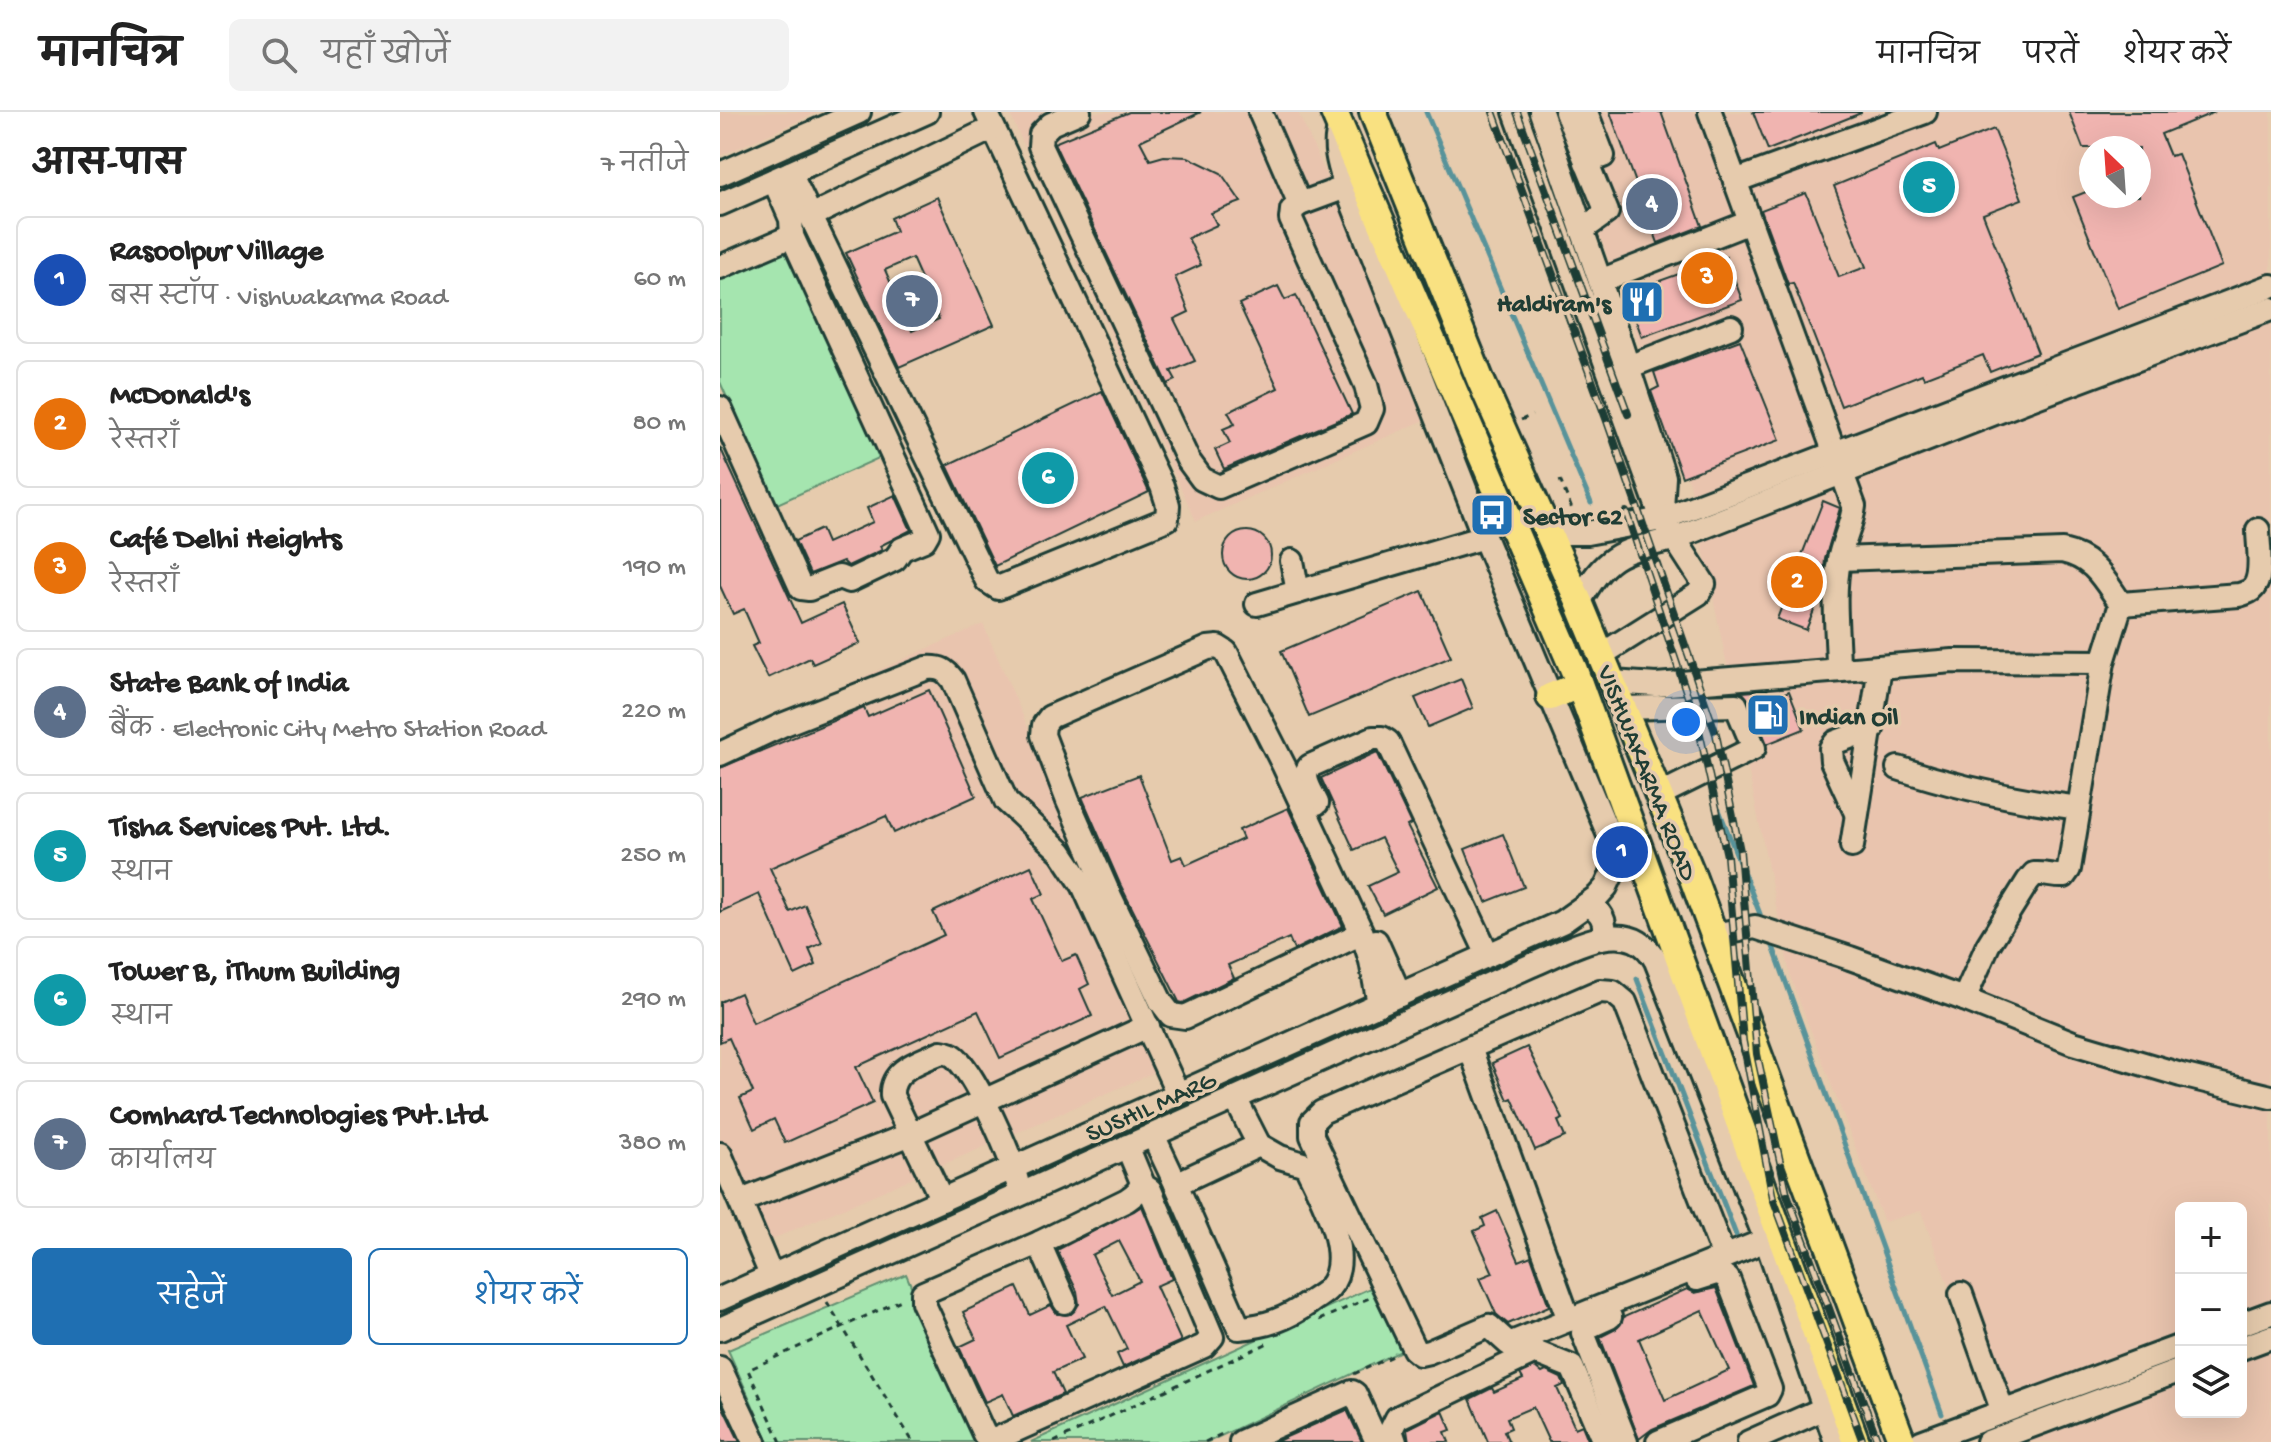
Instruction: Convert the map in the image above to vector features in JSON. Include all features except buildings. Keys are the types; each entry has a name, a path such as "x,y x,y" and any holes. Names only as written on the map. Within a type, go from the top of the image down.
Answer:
{"main road":[{"name":"VISHWAKARMA ROAD","path":"1373,112 1480,379 1579,602 1659,795 1902,1442"},
{"name":"VISHWAKARMA ROAD","path":"1337,119 1579,685 1629,819 1733,1131 1856,1442"},
{"path":"1431,333 1437,340 1448,343 1457,335 1457,322"},
{"path":"1455,389 1454,380 1462,371 1474,373 1480,379"},
{"path":"1550,697 1579,685"},
{"path":"1616,852 1629,819"}],"street":[{"path":"720,204 927,112"},
{"path":"1079,112 1051,124 1041,134 1040,146 1188,460 1202,479 1219,487 1366,423 1372,409 1366,385 1291,219 1292,210 1300,204 1346,187"},
{"path":"1260,112 1300,204"},
{"path":"1515,112 1662,519 1704,584 1698,594 1601,655"},
{"path":"1541,112 1664,477 1662,519"},
{"path":"1566,112 1607,212 1582,230"},
{"path":"1586,112 1603,156 1586,162"},
{"path":"1710,112 1854,506 1853,521 1839,559 1838,670"},
{"path":"1735,181 1925,112"},
{"path":"720,174 845,115"},
{"path":"1337,119 1338,163 1346,187 1484,537 1616,852"},
{"path":"782,176 811,216 987,581 998,588 1167,519 1168,505 1162,486 989,120 811,216"},
{"path":"720,408 801,588 809,589 839,577 849,581 895,559 902,549 924,540 928,533 792,236 782,176"},
{"path":"1600,281 1750,222"},
{"path":"720,267 792,236"},
{"path":"1549,533 1587,533 1662,519 1838,463 2260,311 2271,286"},
{"path":"1628,367 1731,327"},
{"path":"1579,602 1596,575 1622,552 1673,539 1838,463"},
{"path":"2121,604 2239,595 2251,590 2257,582 2259,570 2258,530"},
{"path":"1257,604 1484,537"},
{"path":"1839,559 2062,551 2080,555 2091,563 2121,604"},
{"path":"1292,561 1298,592"},
{"path":"1964,999 1988,945 2028,881 2034,874 2064,876 2069,869 2103,662 2121,604"},
{"path":"1362,933 1185,1017 1171,1015 1161,1002 1127,932 1068,801 1043,735 1044,725 1050,717 1208,648 1218,647 1226,652 1284,766 1362,933 1371,961 1390,1000"},
{"path":"1612,682 1656,685 1953,661 2103,662"},
{"path":"720,754 782,725 927,668 938,667 947,672 1006,801 1074,868 1178,1094"},
{"path":"1852,846 1880,667"},
{"path":"1623,708 1736,705 1742,719 1754,748 1659,795"},
{"path":"1856,813 1832,761 1831,748 1836,742 1872,729"},
{"path":"1390,1000 1306,777 1310,766 1373,738 1388,742 1488,955"},
{"path":"1898,768 2019,801 2079,808"},
{"name":"SUSHIL MARG","path":"720,1299 1562,922 1597,897 1613,876 1616,852"},
{"path":"1586,905 1594,907 1601,915 1605,930 1603,937 1638,940 1650,950 1733,1131 1766,1240 1836,1442"},
{"path":"1714,935 1755,927 1964,999 2073,1043 2181,1075 2271,1097"},
{"name":"SUSHIL MARG","path":"720,1329 1532,965 1603,937"},
{"path":"1724,1257 1625,1002 1613,992 1600,991 1322,1112 1312,1122 1312,1136 1414,1349 1420,1354 1489,1326 1509,1344 1569,1320 1766,1240"},
{"path":"741,1201 911,1134 1148,1026"},
{"path":"1470,1048 1569,1320"},
{"path":"942,1200 892,1096 894,1078 900,1072 941,1052 960,1062 983,1101 1014,1167 1020,1194"},
{"path":"1153,1135 1239,1328 1264,1326 1301,1308 1330,1287 1338,1263 1336,1232 1306,1165 1280,1157 1259,1145 1235,1098"},
{"path":"1176,1184 1259,1145"},
{"path":"1127,1146 1141,1184 1150,1190 1212,1337 1204,1346 992,1441 984,1434 923,1302 923,1293 1039,1243 1127,1200 1139,1191 1141,1184"},
{"path":"720,1154 771,1275"},
{"path":"1039,1243 1065,1302"},
{"path":"1626,1442 1583,1333 1592,1325 1712,1272 1719,1272 1728,1279 1770,1389 1767,1395 1707,1433 1658,1442"},
{"path":"1961,1294 2011,1409 2030,1435"},
{"path":"2247,1322 2271,1313"},
{"path":"2246,1346 2271,1337"},
{"path":"1921,1442 2175,1348"},
{"path":"1395,1442 1391,1430 1397,1418 1535,1352 1572,1367 1604,1442"},
{"path":"721,1373 755,1442"},
{"path":"1988,1442 2030,1435 2175,1373"},
{"path":"1236,1436 1352,1392 1377,1442"},
{"path":"1749,1442 1823,1409"}],"path":[{"path":"1560,480 1575,516 1587,533"},
{"path":"818,1285 840,1328 913,1442"},
{"path":"1312,1323 1369,1297"},
{"path":"781,1442 748,1370 905,1298"},
{"path":"1353,1374 1395,1355 1389,1341"},
{"path":"1054,1442 1269,1343"},
{"path":"1205,1442 1236,1436"}],"shaded area":[{"path":"720,112 819,112 720,156"},
{"path":"1009,112 1298,112 1434,416 1196,521"},
{"path":"1555,112 2271,112 2271,1442 2006,1442 1921,1211 1884,1222 1791,979 1690,484"},
{"path":"983,624 1174,1064 752,1248 720,1178 720,740"}],"green space":[{"path":"775,249 792,254 881,457 775,505 720,382 720,273"},
{"path":"906,1274 979,1442 769,1442 728,1350"},
{"path":"1370,1288 1401,1351 1208,1442 1031,1442"}],"waterway":[{"path":"1426,112 1591,503"},
{"path":"1719,810 1760,914"},
{"path":"1771,941 1942,1414"},
{"path":"1637,979 1736,1235"}],"railway":[{"path":"1493,112 1607,421 1716,734 1740,851 1757,1054 1787,1194 1878,1442"},
{"path":"1517,112 1628,414"},
{"path":"1626,512 1699,730 1727,856 1743,1041 1773,1198 1863,1442"}],"place":[{"name":"Tisha Services Pvt. Ltd.","path":"1929,187"},
{"name":"State Bank of India","path":"1652,204"},
{"name":"Café Delhi Heights","path":"1707,278"},
{"name":"Comhard Technologies Pvt.Ltd","path":"912,301"},
{"name":"Haldiram's","path":"1642,302"},
{"name":"Tower B, iThum Building","path":"1048,478"},
{"name":"Sector 62","path":"1492,515"},
{"name":"McDonald's","path":"1797,582"},
{"name":"Indian Oil","path":"1768,715"},
{"name":"Rasoolpur Village","path":"1622,852"}]}
